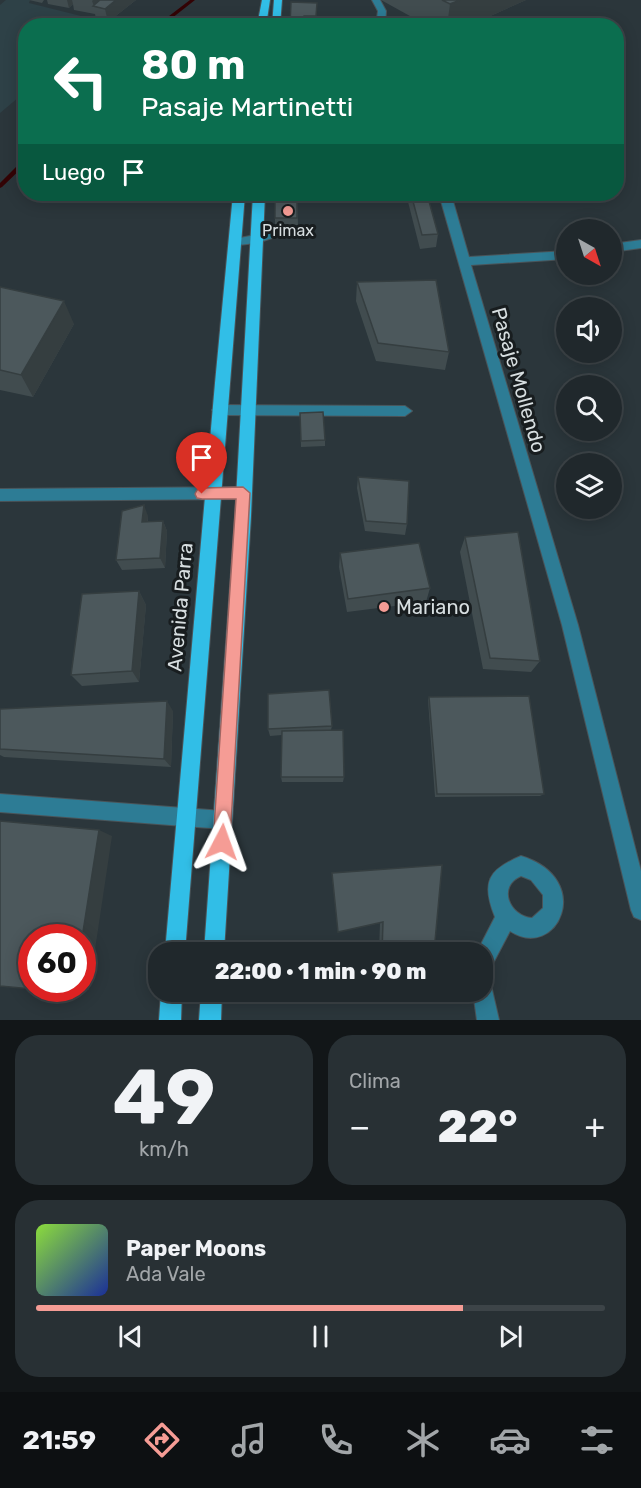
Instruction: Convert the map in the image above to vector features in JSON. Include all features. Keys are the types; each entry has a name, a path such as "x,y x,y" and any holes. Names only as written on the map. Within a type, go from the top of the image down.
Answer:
{"main road":[{"path":"263,18 266,0"},
{"path":"277,18 278,0"},
{"name":"Avenida Parra","path":"177,942 219,410 238,201"},
{"path":"215,942 259,201"},
{"path":"170,1020 171,1002"},
{"path":"210,1020 211,1002"}],"street":[{"path":"376,0 382,10 381,18"},
{"path":"234,243 257,239 286,229 287,201"},
{"name":"Pasaje Mollendo","path":"447,201 570,625 641,910"},
{"path":"622,247 641,244"},
{"path":"465,261 556,256"},
{"path":"219,410 405,411"},
{"path":"0,495 243,493"},
{"path":"0,803 223,820"},
{"path":"493,942 506,917"},
{"path":"485,1002 488,1020"}],"shaded area":[{"path":"6,0 30,0 29,3 89,18 18,18 18,98 0,113 0,5"}],"building":[{"path":"100,0 116,0 105,9 93,6"},
{"path":"442,0 460,0 450,4"},
{"path":"291,2 317,3 316,16 290,18"},
{"path":"275,201 297,201 297,218 275,218"},
{"path":"413,201 429,201 438,234 422,235"},
{"path":"436,280 449,352 378,343 357,282"},
{"path":"0,287 64,301 21,375 0,370"},
{"path":"323,412 325,440 301,441 300,413"},
{"path":"358,477 409,481 407,524 366,521"},
{"path":"144,505 142,522 163,521 160,558 116,560 122,511"},
{"path":"518,532 540,661 490,658 465,537"},
{"path":"419,543 430,588 348,599 340,553"},
{"path":"139,591 132,671 71,675 82,594"},
{"path":"329,690 332,726 268,729 268,694"},
{"path":"529,696 544,794 437,794 429,697"},
{"path":"167,701 164,759 0,749 0,709"},
{"path":"343,730 344,777 281,777 282,731"},
{"path":"0,821 99,830 84,924 18,924 18,988 0,986"},
{"path":"442,865 435,942 382,942 383,922 338,932 332,873"}],"waterway":[{"path":"169,18 193,0"},
{"path":"0,186 18,168"}],"place":[{"name":"Primax","path":"288,211"},
{"name":"Mariano","path":"384,607"}],"route":[{"path":"202,494 243,493 222,842"}]}
